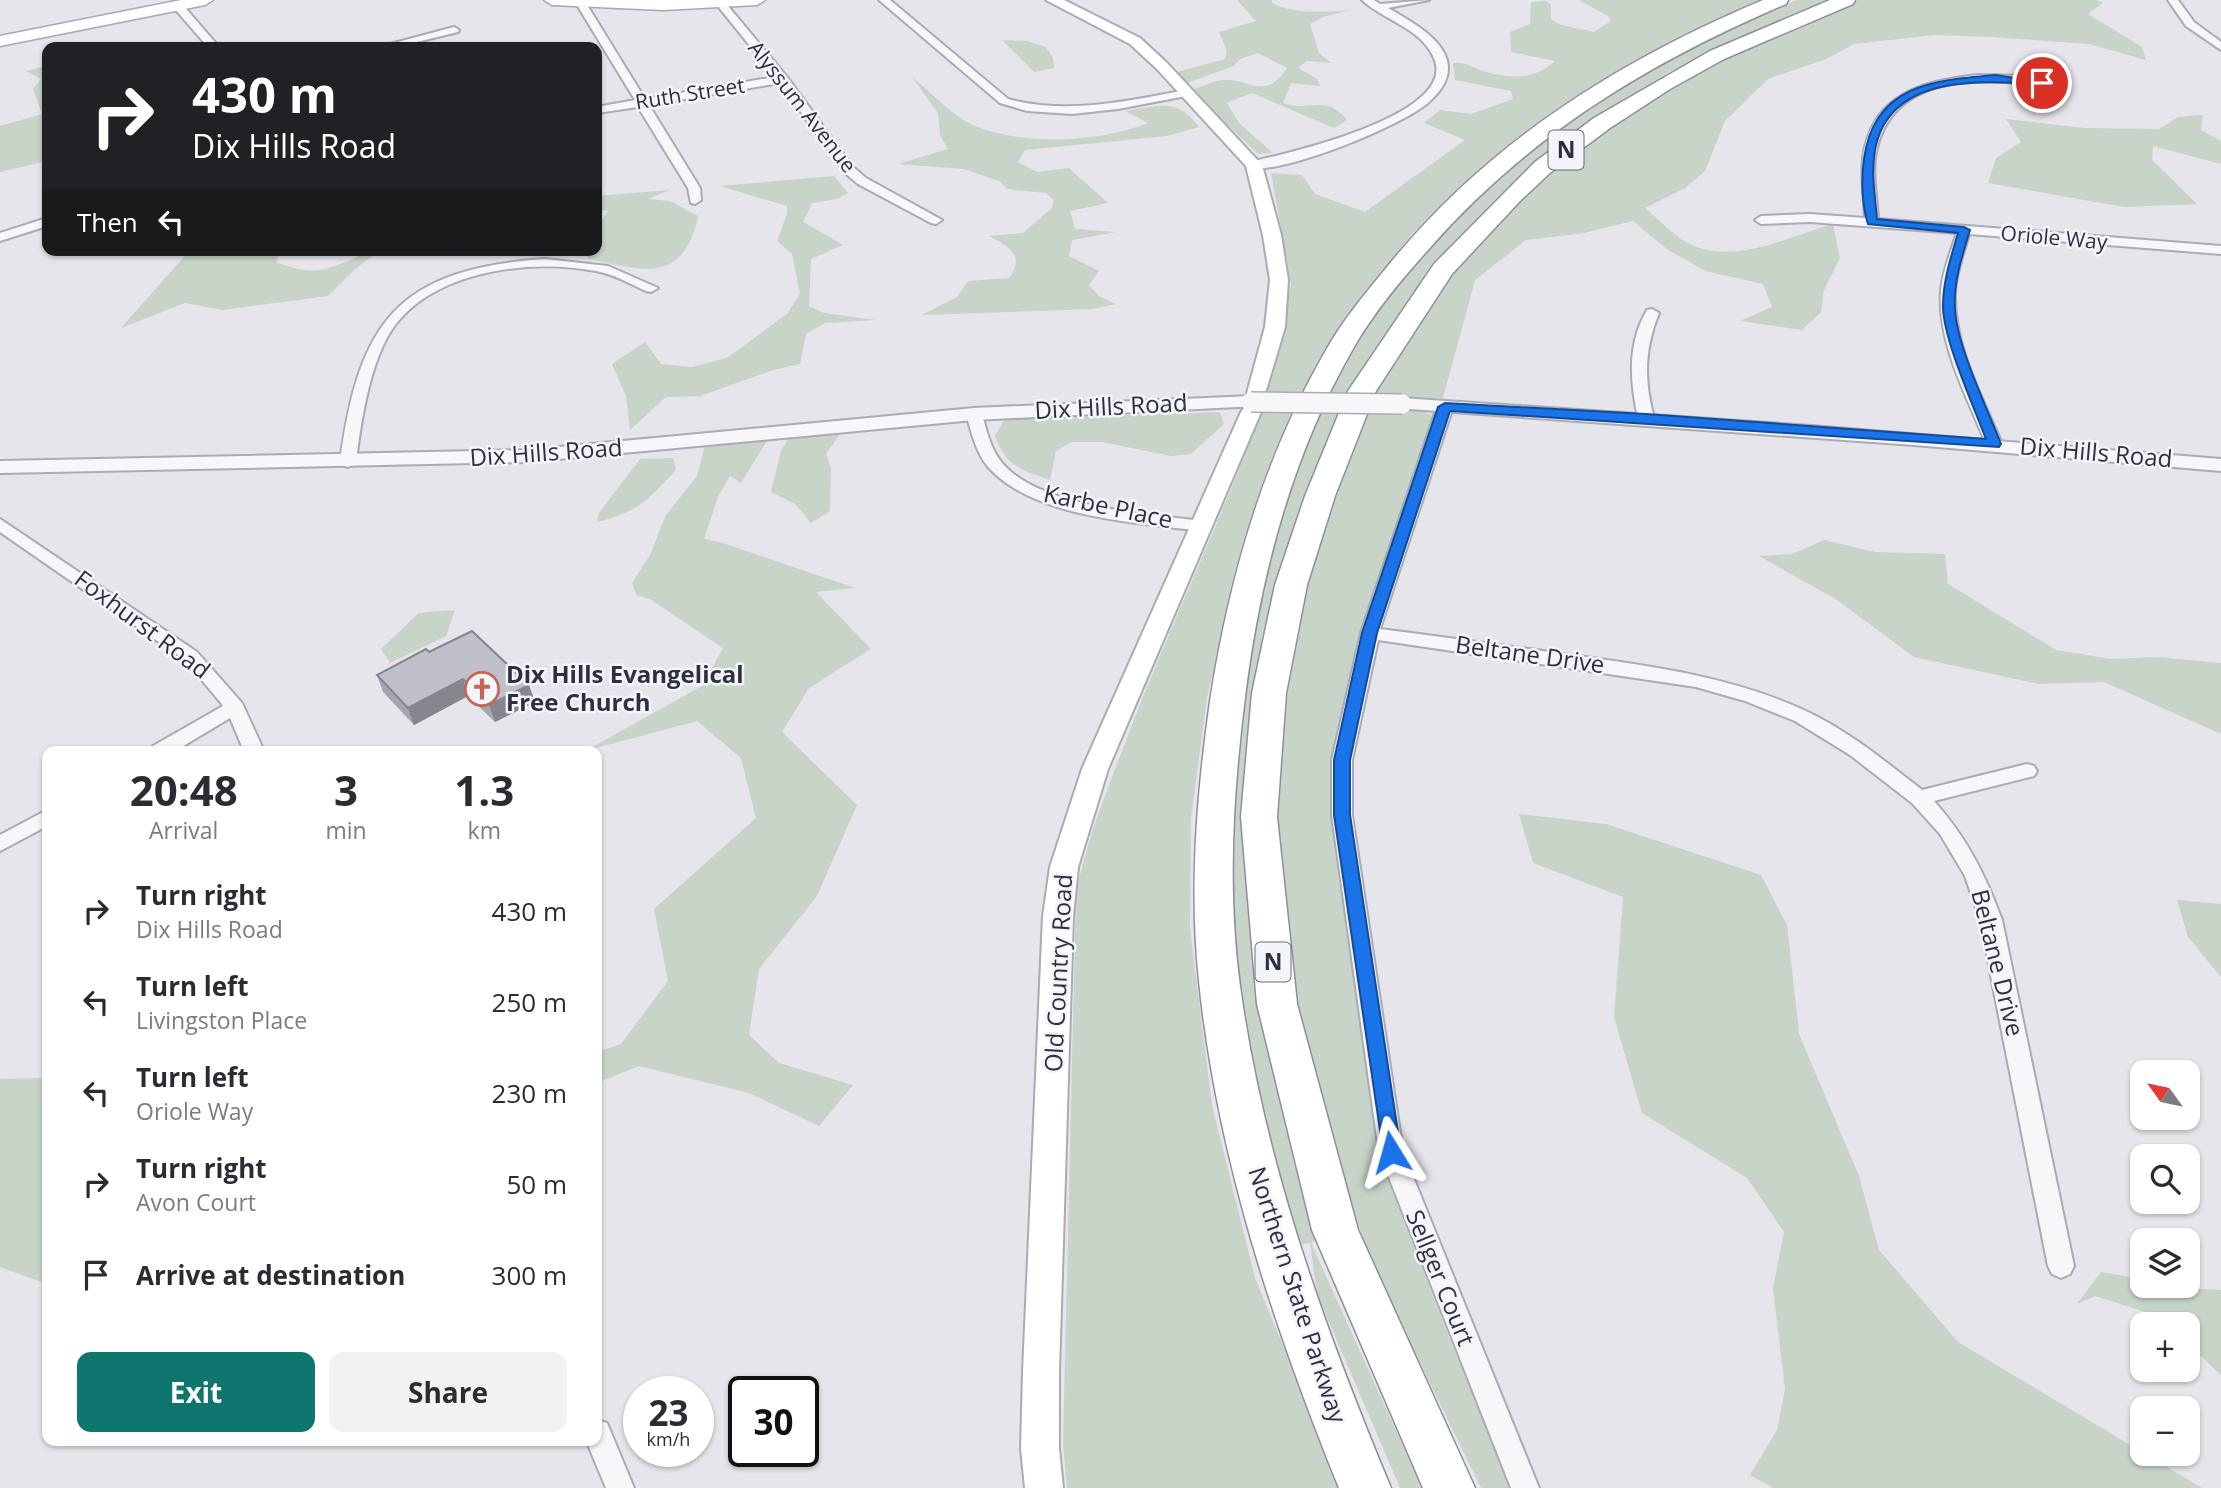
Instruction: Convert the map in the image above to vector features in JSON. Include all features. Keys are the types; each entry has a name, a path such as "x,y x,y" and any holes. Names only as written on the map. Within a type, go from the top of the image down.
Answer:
{"highway":[{"name":"Northern State Parkway","path":"1365,1488 1322,1387 1259,1191 1223,1017 1215,943 1212,875 1221,743 1236,647 1256,554 1280,480 1307,415 1340,349 1385,285 1443,215 1484,176 1582,100 1674,47 1779,0"},
{"name":"N","path":"1449,1488 1335,1230 1277,1004 1259,817 1269,693 1291,584 1325,483 1362,391 1443,269 1495,214 1543,167 1602,123 1663,85 1728,50 1846,0"}],"main road":[{"path":"0,41 205,0"},
{"path":"552,0 757,0"},
{"path":"1053,0 1135,41 1254,164"},
{"name":"Old Country Road","path":"1044,1488 1040,1448 1041,1372 1058,916 1064,867 1096,769 1254,403 1275,327 1279,280 1276,255 1254,164"}],"street":[{"path":"884,0 1004,101 1023,107 1065,113 1186,93"},
{"path":"1372,3 1424,0"},
{"path":"2173,0 2190,24 2221,47"},
{"path":"580,1 694,188 695,200"},
{"name":"Alyssum Avenue","path":"719,2 783,79 849,170 862,181 936,220"},
{"path":"1254,164 1297,158 1390,121 1419,105 1437,87 1443,78 1443,67 1428,41 1372,3"},
{"path":"178,6 210,42"},
{"path":"405,42 454,30"},
{"path":"1872,222 1868,171 1871,147 1886,113 1900,102 1938,83 1964,79 1996,78 2063,85"},
{"name":"Ruth Street","path":"602,109 783,79"},
{"name":"Oriole Way","path":"1761,220 1810,218 1872,222 2221,250"},
{"path":"0,237 42,224"},
{"path":"1964,230 1952,273 1949,309 1952,330 1994,444"},
{"path":"348,462 352,421 384,332 395,316 422,296 457,279 485,271 559,263 609,270 651,288"},
{"path":"1646,418 1640,393 1637,355 1640,340 1652,313"},
{"name":"Dix Hills Road","path":"0,467 348,462 557,454 974,414 1197,403 1402,404 1646,418 1994,444 2221,465"},
{"name":"Sellger Court","path":"1445,407 1370,633 1342,760 1342,815 1391,1152 1525,1488"},
{"name":"Karbe Place","path":"974,414 987,453 998,468 1014,482 1035,492 1083,507 1202,526"},
{"name":"Foxhurst Road","path":"0,524 191,656 213,676 235,707 252,746"},
{"name":"Beltane Drive","path":"1370,633 1636,670 1698,681 1752,697 1802,718 1846,743 1919,797 1947,829 1975,875 1991,920 2061,1266"},
{"path":"169,746 235,707"},
{"path":"1919,797 2026,771"},
{"path":"0,844 42,820"},
{"path":"602,1445 620,1488"}],"green space":[{"path":"1237,0 1272,0 1272,3 1281,7 1300,11 1351,10 1323,17 1310,24 1319,53 1331,63 1307,61 1298,68 1317,79 1320,86 1291,83 1283,103 1332,107 1347,120 1334,128 1252,93 1227,103 1239,123 1273,153 1258,154 1191,90 1223,80 1264,86 1279,78 1287,68 1258,53 1240,59 1234,66 1187,83 1177,72 1225,59 1227,51 1219,32 1256,21"},
{"path":"1579,0 1768,0 1642,58 1603,80 1528,132 1425,221 1393,257 1342,335 1308,396 1266,395 1291,284 1271,173 1302,175 1315,194 1365,212 1465,140 1424,123 1440,110 1471,114 1513,99 1511,91 1455,80 1453,63 1510,76 1538,72 1555,61 1511,52 1510,32 1530,24 1531,2 1546,1 1551,5 1551,19 1561,25 1594,32 1611,21 1608,16"},
{"path":"1797,0 1830,0 1766,26 1669,72 1577,133 1500,197 1347,396 1327,396 1372,317 1421,253 1552,127 1648,68 1747,20"},
{"path":"1858,0 2096,0 2103,3 2088,14 2142,47 2146,60 2089,44 1934,35 1854,44 1826,59 1768,79 1725,121 1705,171 1685,188 1645,208 1679,238 1692,245 1727,252 1763,246 1833,224 1840,258 1824,290 1821,312 1802,330 1740,321 1772,307 1763,284 1706,271 1668,250 1633,221 1584,233 1526,240 1475,280 1443,398 1371,396 1459,262 1564,160 1614,123 1685,78 1745,47"},
{"path":"1002,40 1027,41 1046,47 1053,58 1054,68 1034,72"},
{"path":"42,67 42,114 33,89 41,79 26,71"},
{"path":"913,78 966,121 993,132 1014,136 1060,139 1106,135 1148,123 1125,111 1157,106 1174,107 1191,117 1199,127 1167,136 1025,150 1018,162 1037,172 1069,168 1108,203 1070,211 1075,229 1116,232 1072,240 1069,256 1099,271 1089,285 1099,296 1116,304 1093,309 922,315 957,297 968,281 1009,278 1016,264 1013,252 989,236 1023,233 1052,208 1054,200 1046,193 1007,189 999,181 964,169 898,164 948,149 940,135 938,113"},
{"path":"42,114 42,162 0,172 0,126"},
{"path":"2203,115 2201,130 2221,141 2221,164 2153,146 2152,160 2197,204 2124,207 1988,183 1996,158 2021,142 2006,119 2085,128 2159,129 2178,117"},
{"path":"834,176 848,193 837,199 812,203 803,222 843,245 811,259 809,306 824,313 876,320 825,323 806,334 800,364 773,370 700,396 666,397 630,430 626,396 612,364 645,342 661,364 692,367 727,358 787,314 800,294 792,254 777,241 787,214 787,206 720,186"},
{"path":"670,190 648,199 670,201 698,216 692,238 683,253 672,263 658,267 644,269 589,259 587,256 602,256 602,220 608,211 602,210 602,196"},
{"path":"185,256 278,256 276,262 295,268 320,270 359,256 372,256 328,296 223,310 185,303 121,328"},
{"path":"1262,409 1304,410 1238,571 1207,697 1191,819 1190,928 1212,1105 1255,1278 1342,1488 1067,1488 1063,1445 1076,893 1102,803"},
{"path":"1320,410 1346,410 1251,747 1326,1235 1311,1243 1422,1488 1400,1488 1317,1294 1310,1243 1292,1245 1254,1111 1229,899 1235,746 1249,645 1273,534"},
{"path":"1365,411 1421,411 1433,416 1375,600 1335,771 1333,823 1372,1109 1391,1188 1452,1345 1517,1488 1481,1488 1368,1256 1304,1043 1279,914 1276,766 1290,626 1318,530"},
{"path":"1220,412 1224,424 1191,454 1171,456 1102,442 1072,442 1056,451 1050,480 1016,466 1004,454 995,436 1004,420"},
{"path":"840,434 826,454 831,468 830,511 811,523 795,504 771,492 781,451 789,437"},
{"path":"768,439 741,483 730,476 718,497 704,539 855,588 816,592 871,649 809,688 782,732 857,805 817,896 759,969 749,1035 779,1063 853,1085 819,1126 749,1093 639,1066 602,1081 602,1050 621,1044 668,981 654,909 756,818 741,758 697,721 602,746 594,746 702,686 723,648 650,599 636,595 632,583 650,555 666,515 697,476 705,446"},
{"path":"673,458 676,470 641,504 623,514 597,522 599,513 640,459"},
{"path":"1824,540 1875,552 1945,554 1948,584 2056,650 2111,659 2157,657 2221,663 2221,734 2104,682 2039,684 1914,657 1837,600 1759,556 1792,554"},
{"path":"455,610 446,636 390,663 381,649 419,613"},
{"path":"1519,814 1606,824 1761,875 1787,925 1799,1034 1859,1176 1879,1250 1958,1342 2130,1445 2130,1466 2165,1466 2202,1488 1773,1488 1750,1475 1777,1430 1785,1389 1773,1289 1784,1232 1747,1178 1642,1113 1614,1017 1623,897 1533,863"},
{"path":"2177,900 2221,904 2221,977 2188,937"},
{"path":"42,1078 42,1282 0,1267 0,1079"},
{"path":"2101,1272 2130,1277 2130,1298 2200,1298 2200,1289 2221,1290 2221,1375 2200,1355 2200,1312 2145,1312 2095,1296 2077,1304"}],"building":[{"path":"472,631 529,685 489,705 463,679 408,708 377,675 426,649 429,652"}],"place":[{"name":"Dix Hills Evangelical Free Church","path":"482,689"}],"route":[{"path":"1391,1152 1342,815 1342,760 1370,633 1445,407 1646,418 1994,444 1952,330 1949,309 1948,291 1964,230 1872,222 1868,171 1871,147 1886,113 1917,91 1938,83 1996,78 2042,83"}]}
